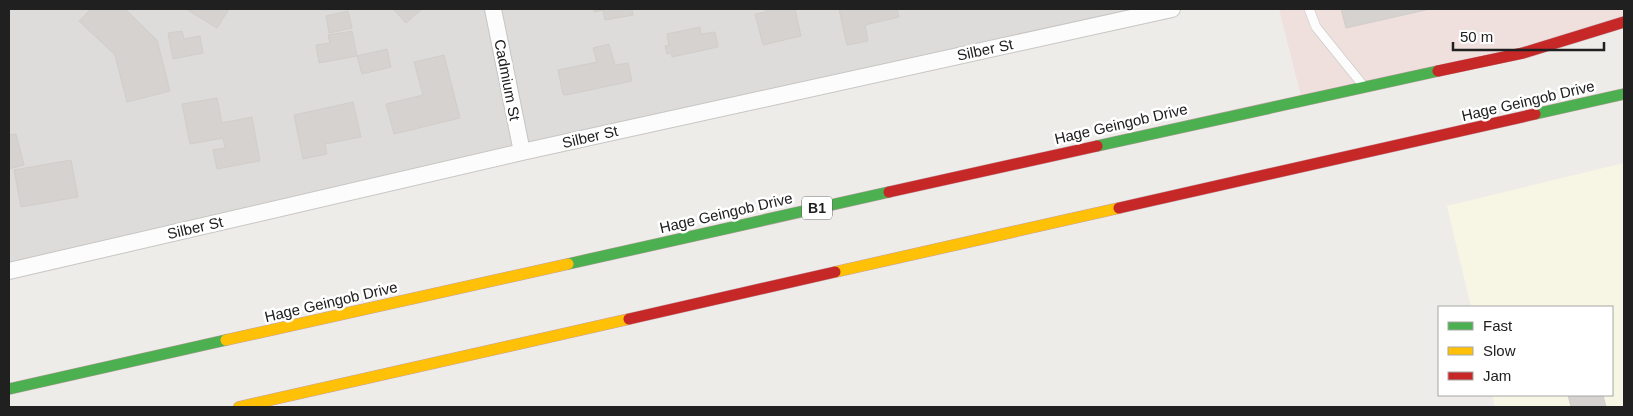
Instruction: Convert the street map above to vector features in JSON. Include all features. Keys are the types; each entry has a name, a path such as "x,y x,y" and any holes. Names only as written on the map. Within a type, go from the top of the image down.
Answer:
{"highway":[{"name":"Hage Geingob Drive","path":"9,389 1219,118 1523,53 1624,22"},
{"name":"Hage Geingob Drive","path":"239,407 1624,94"}],"street":[{"name":"Cadmium St","path":"493,9 522,152"},
{"name":"Silber St","path":"9,271 522,152 1172,9"}],"lane":[{"path":"1309,9 1316,27 1364,87"}],"shaded area":[{"path":"9,9 1166,9 9,275"},
{"path":"1279,9 1624,9 1624,22 1302,100"},
{"path":"1624,163 1624,407 1495,407 1492,396 1613,396 1613,306 1471,306 1447,206"}],"building":[{"path":"91,9 125,9 157,40 170,91 127,102 115,55 79,21"},
{"path":"186,9 229,9 217,28"},
{"path":"393,9 422,9 406,23"},
{"path":"594,9 632,9 633,15 605,20 603,10 594,12"},
{"path":"765,9 795,9 801,36 763,45 755,14 766,12"},
{"path":"839,9 897,9 899,17 865,25 868,41 847,45"},
{"path":"1341,9 1430,9 1346,28"},
{"path":"348,11 352,28 329,33 326,16"},
{"path":"700,27 701,34 715,32 718,47 672,57 671,53 667,54 665,46 669,45 667,34"},
{"path":"182,31 184,39 200,36 203,53 173,59 168,33"},
{"path":"352,31 357,56 319,63 316,45 330,43 328,35"},
{"path":"609,44 615,65 628,63 632,81 566,95 563,94 558,70 597,62 593,48"},
{"path":"387,49 391,67 362,74 357,56"},
{"path":"444,55 460,118 394,134 386,104 423,95 414,62"},
{"path":"217,98 222,123 252,117 260,161 217,169 213,150 225,148 223,138 190,144 182,104"},
{"path":"353,102 361,137 325,144 327,154 303,159 294,115"},
{"path":"16,134 24,165 9,169 9,135"},
{"path":"71,160 78,197 21,207 14,170"},
{"path":"1568,396 1603,396 1606,407 1571,407"}],"traffic: fast":[{"path":"1097,146 1438,71"},
{"path":"1535,114 1624,94"},
{"path":"568,264 889,192"},
{"path":"9,389 226,340"}],"traffic: slow":[{"path":"835,272 1119,208"},
{"path":"226,340 568,264"},
{"path":"239,407 629,319"}],"traffic: jam":[{"path":"1438,71 1523,53 1624,22"},
{"path":"1119,208 1535,114"},
{"path":"889,192 1097,146"},
{"path":"629,319 835,272"}]}
